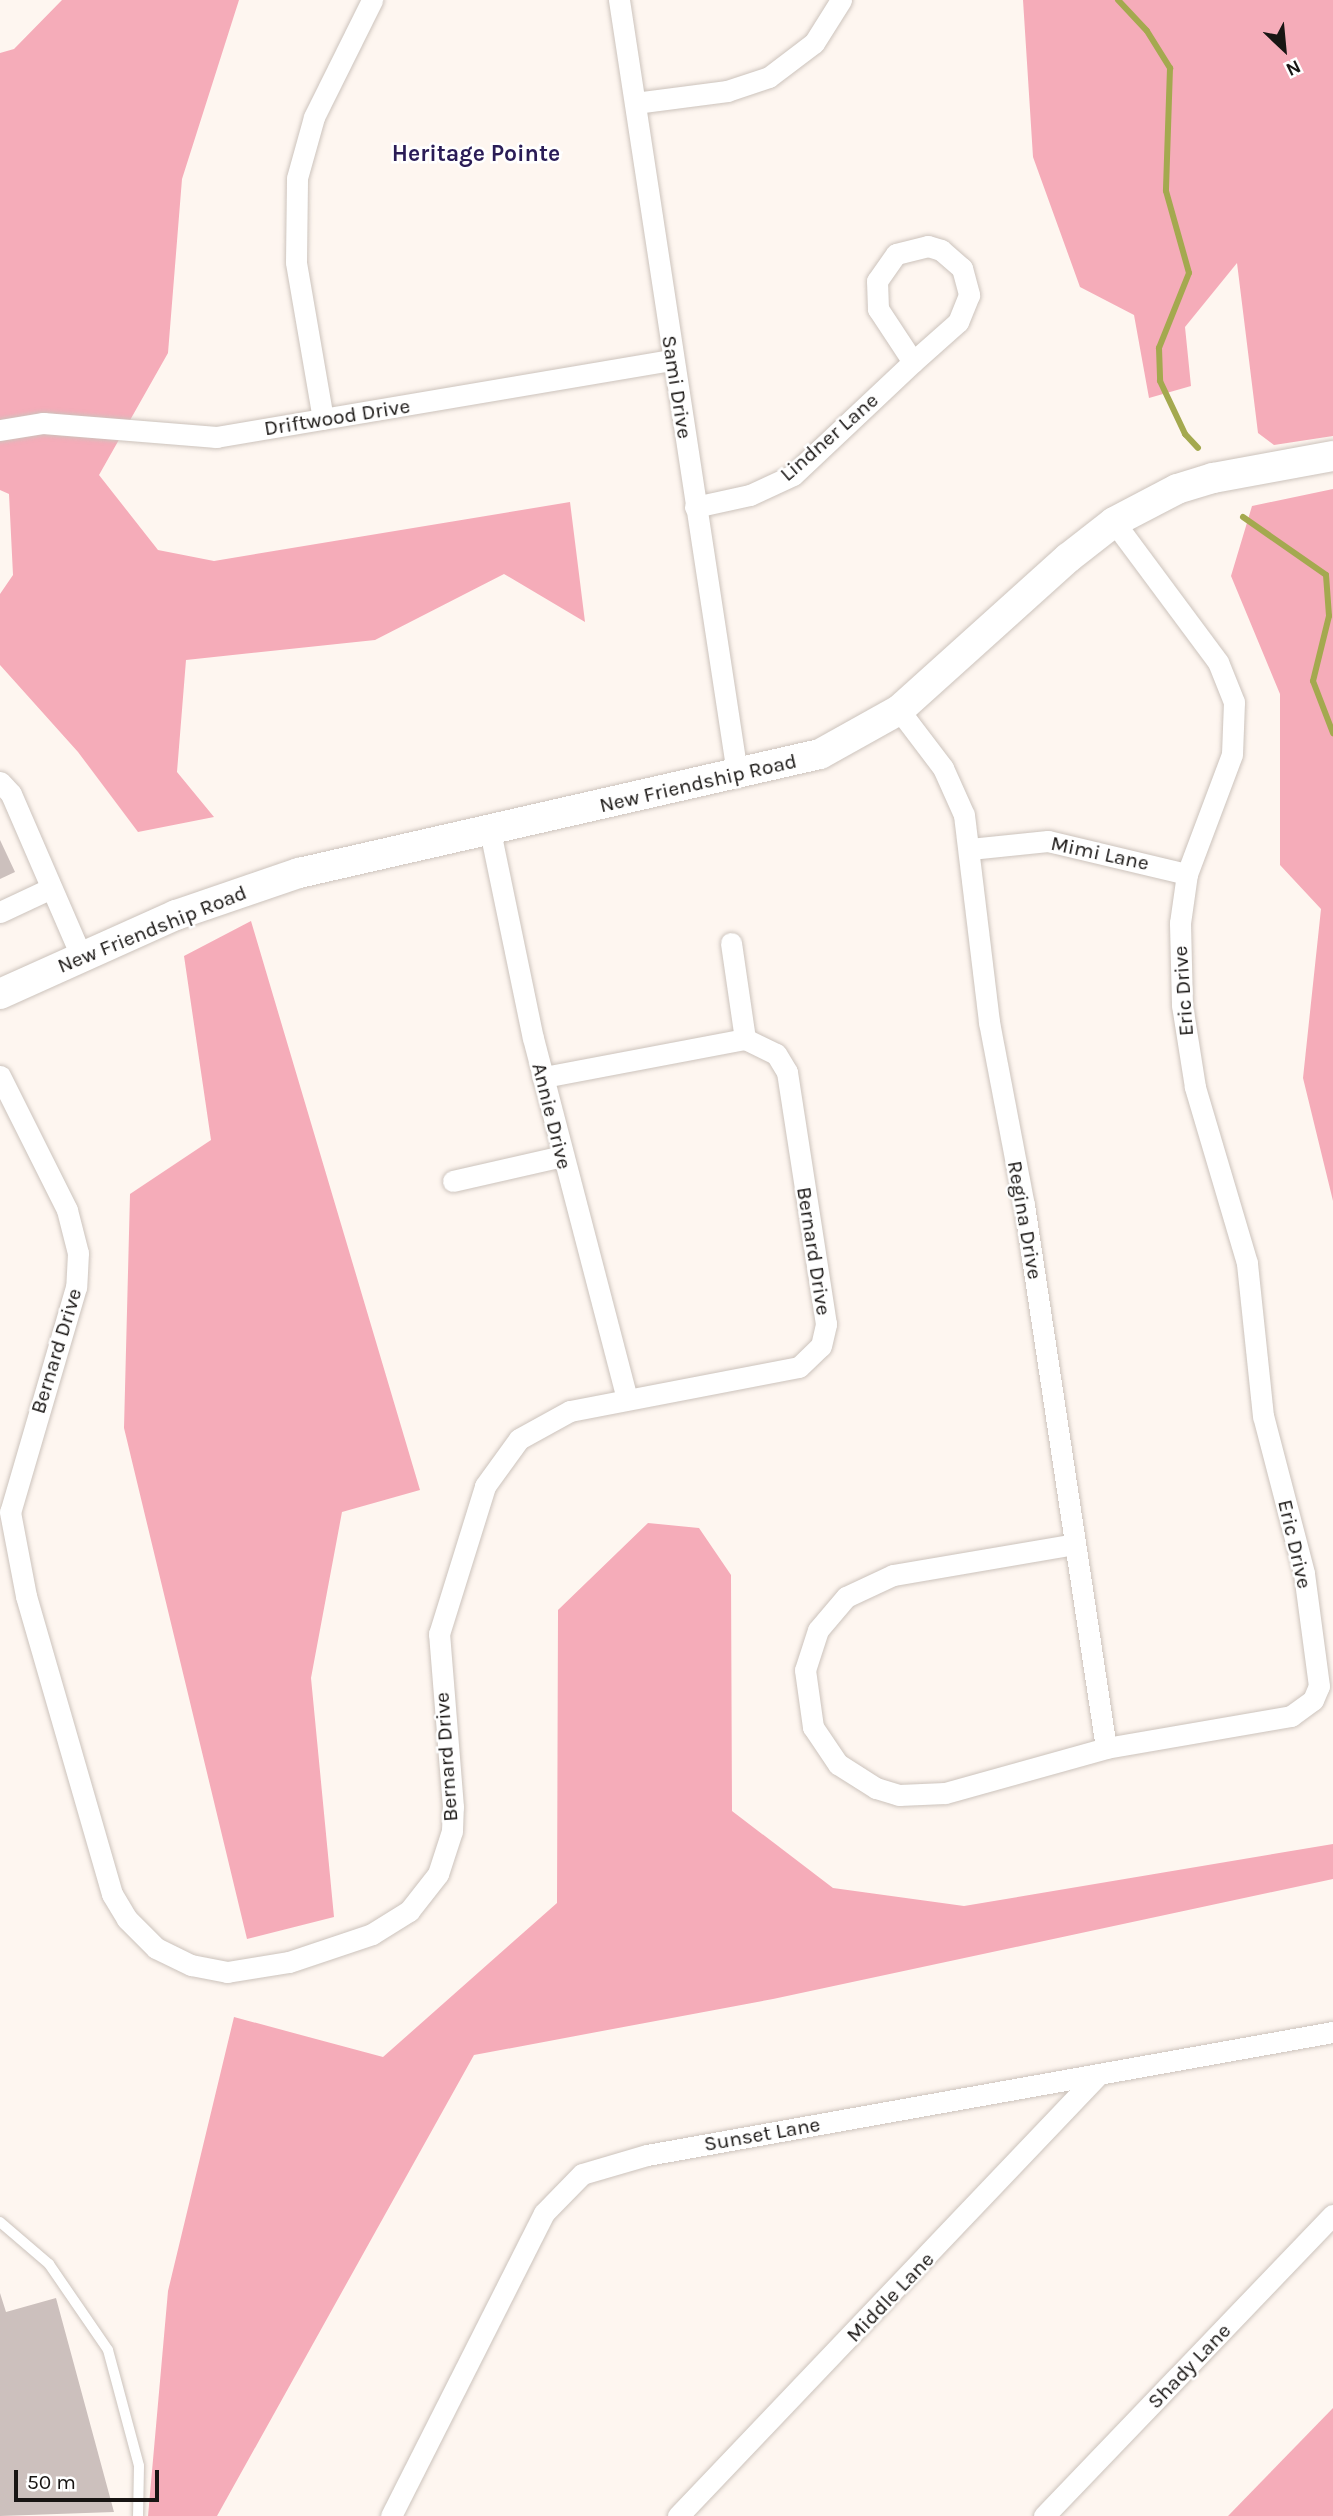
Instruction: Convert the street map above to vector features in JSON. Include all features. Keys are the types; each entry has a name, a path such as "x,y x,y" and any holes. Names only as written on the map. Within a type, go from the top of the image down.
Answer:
{"street":[{"path":"323,419 296,262 298,178 314,117 373,0"},
{"name":"Sami Drive","path":"619,0 737,773"},
{"path":"635,103 727,91 769,77 814,43 841,0"},
{"name":"Lindner Lane","path":"695,506 750,495 793,475 958,322 969,295 962,268 942,250 928,246 896,254 877,281 878,309 913,362"},
{"name":"Driftwood Drive","path":"0,430 43,423 216,438 672,360"},
{"name":"New Friendship Road","path":"0,994 176,915 299,873 820,754 899,710 1068,558 1114,522 1177,489 1213,478 1333,456"},
{"name":"Eric Drive","path":"1075,1544 893,1575 866,1585 839,1605 818,1630 805,1670 807,1709 824,1747 838,1764 876,1788 899,1795 945,1793 1106,1748 1291,1716 1313,1700 1319,1686 1302,1562 1262,1416 1247,1263 1208,1138 1188,1054 1179,953 1187,874 1232,754 1234,702 1218,662 1114,522"},
{"name":"Regina Drive","path":"899,710 951,780 970,849 989,1023 1024,1205 1106,1748"},
{"path":"0,782 11,794 81,956"},
{"name":"Annie Drive","path":"489,831 562,1156 627,1398"},
{"name":"Mimi Lane","path":"970,849 1048,841 1187,874"},
{"path":"0,912 51,888"},
{"path":"543,1077 745,1039 731,943"},
{"name":"Bernard Drive","path":"0,1076 67,1210 79,1267 73,1299 13,1488 10,1528 108,1885 141,1936 176,1959 227,1972 289,1962 387,1926 429,1889 445,1857 453,1807 439,1634 485,1486 502,1457 541,1423 627,1398 799,1367 821,1346 825,1324 787,1072 770,1049 745,1039"},
{"path":"453,1181 562,1156"},
{"name":"Sunset Lane","path":"391,2516 544,2213 582,2174 647,2155 1333,2032"},
{"name":"Middle Lane","path":"678,2516 1098,2075"},
{"name":"Shady Lane","path":"1044,2516 1333,2215"}],"lane":[{"path":"0,2222 50,2264 108,2350 139,2466 138,2516"}],"shaded area":[{"path":"62,0 239,0 182,179 168,353 99,475 158,550 214,561 570,502 585,622 504,574 375,640 186,660 177,772 214,817 138,832 78,752 0,665 0,594 13,575 9,494 0,490 0,53 14,49"},
{"path":"1023,0 1333,0 1333,436 1274,445 1258,433 1237,263 1185,327 1191,386 1149,398 1134,315 1080,287 1033,157"},
{"path":"1333,489 1333,1201 1303,1078 1321,909 1280,865 1280,694 1231,576 1252,506"},
{"path":"251,921 420,1490 342,1512 311,1678 334,1917 247,1939 124,1428 130,1194 211,1140 184,956"},
{"path":"648,1523 699,1528 731,1575 732,1811 833,1888 964,1906 1333,1844 1333,1879 773,1999 474,2055 217,2516 148,2516 168,2291 234,2017 383,2057 557,1903 558,1610"},
{"path":"1333,2408 1333,2516 1228,2516"}],"building":[{"path":"0,840 15,872 0,879"},
{"path":"0,2293 6,2312 56,2298 114,2512 0,2516"}],"waterway":[{"path":"1118,0 1147,31 1170,68 1166,191 1189,273 1159,348 1160,381 1185,434 1198,448"},
{"path":"1243,517 1326,575 1329,616 1313,681 1333,733"}],"district":[{"name":"Heritage Pointe","path":"476,154"}]}
